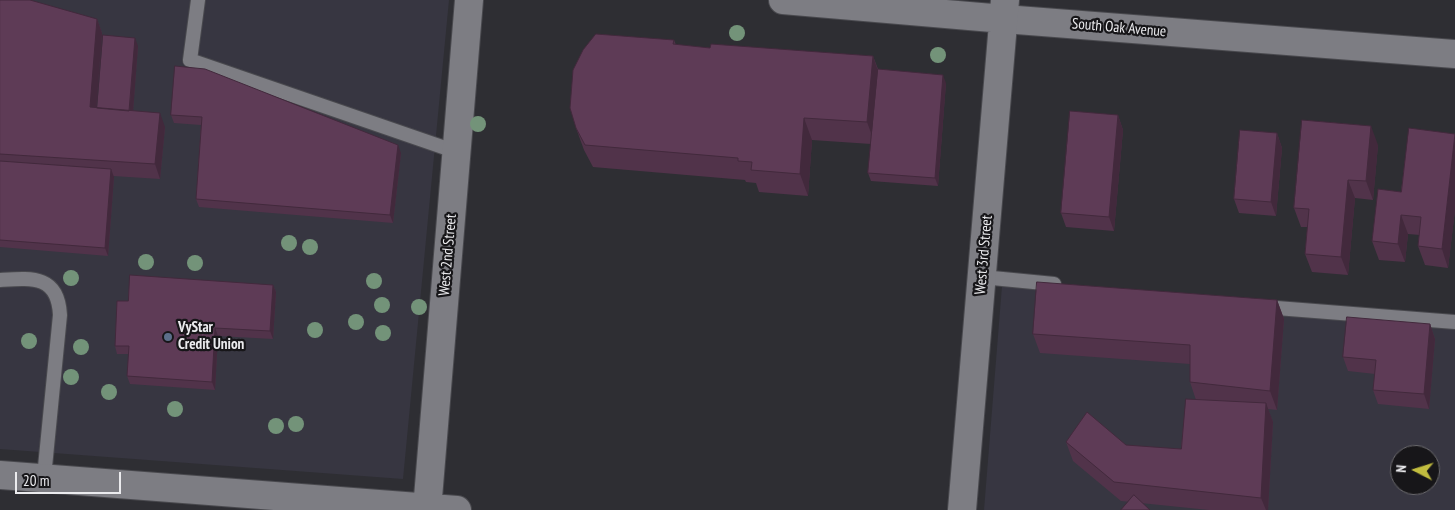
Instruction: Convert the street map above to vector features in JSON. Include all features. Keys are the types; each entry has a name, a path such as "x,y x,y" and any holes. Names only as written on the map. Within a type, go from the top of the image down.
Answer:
{"street":[{"name":"West 2nd Street","path":"427,509 469,0"},
{"name":"South Oak Avenue","path":"782,0 1004,9 1455,54"},
{"name":"West 3rd Street","path":"962,510 1004,9"},
{"path":"0,474 457,510"}],"lane":[{"path":"198,0 190,60 456,152"},
{"path":"982,277 1069,286"},
{"path":"0,280 28,279 43,281 56,292 60,302 44,477"},
{"path":"1253,306 1455,322"}],"shaded area":[{"path":"0,0 449,0 403,479 0,449"},
{"path":"1002,286 1455,321 1455,510 984,510"}],"building":[{"path":"0,0 30,0 97,19 90,107 160,113 155,164 0,154"},
{"path":"596,34 674,40 673,44 710,48 711,44 873,56 867,122 804,118 800,174 751,170 752,162 738,161 738,158 585,145 576,128 570,108 573,70 583,50"},
{"path":"103,35 135,38 129,111 97,108"},
{"path":"175,66 205,69 398,145 390,215 196,199 202,117 171,115"},
{"path":"878,69 943,75 935,178 868,173"},
{"path":"1070,111 1118,115 1109,217 1061,213"},
{"path":"1302,120 1371,126 1366,181 1348,180 1341,257 1305,254 1309,209 1294,208"},
{"path":"1409,128 1455,134 1442,249 1418,246 1421,217 1401,215 1398,244 1372,241 1378,189 1401,192"},
{"path":"1240,130 1277,133 1271,202 1234,199"},
{"path":"0,161 111,169 105,248 0,240"},
{"name":"VyStar Credit Union","path":"130,275 273,285 270,331 215,328 212,382 127,376 129,346 115,346 117,301 128,301"},
{"path":"1037,282 1277,300 1270,391 1190,382 1190,345 1033,334"},
{"path":"1347,317 1430,324 1424,394 1373,390 1376,360 1343,357"},
{"path":"1186,399 1266,403 1261,498 1114,482 1066,442 1087,412 1126,445 1181,449"},
{"path":"1134,495 1150,510 1121,510"}],"place":[{"name":"VyStar Credit Union","path":"168,337"}]}
